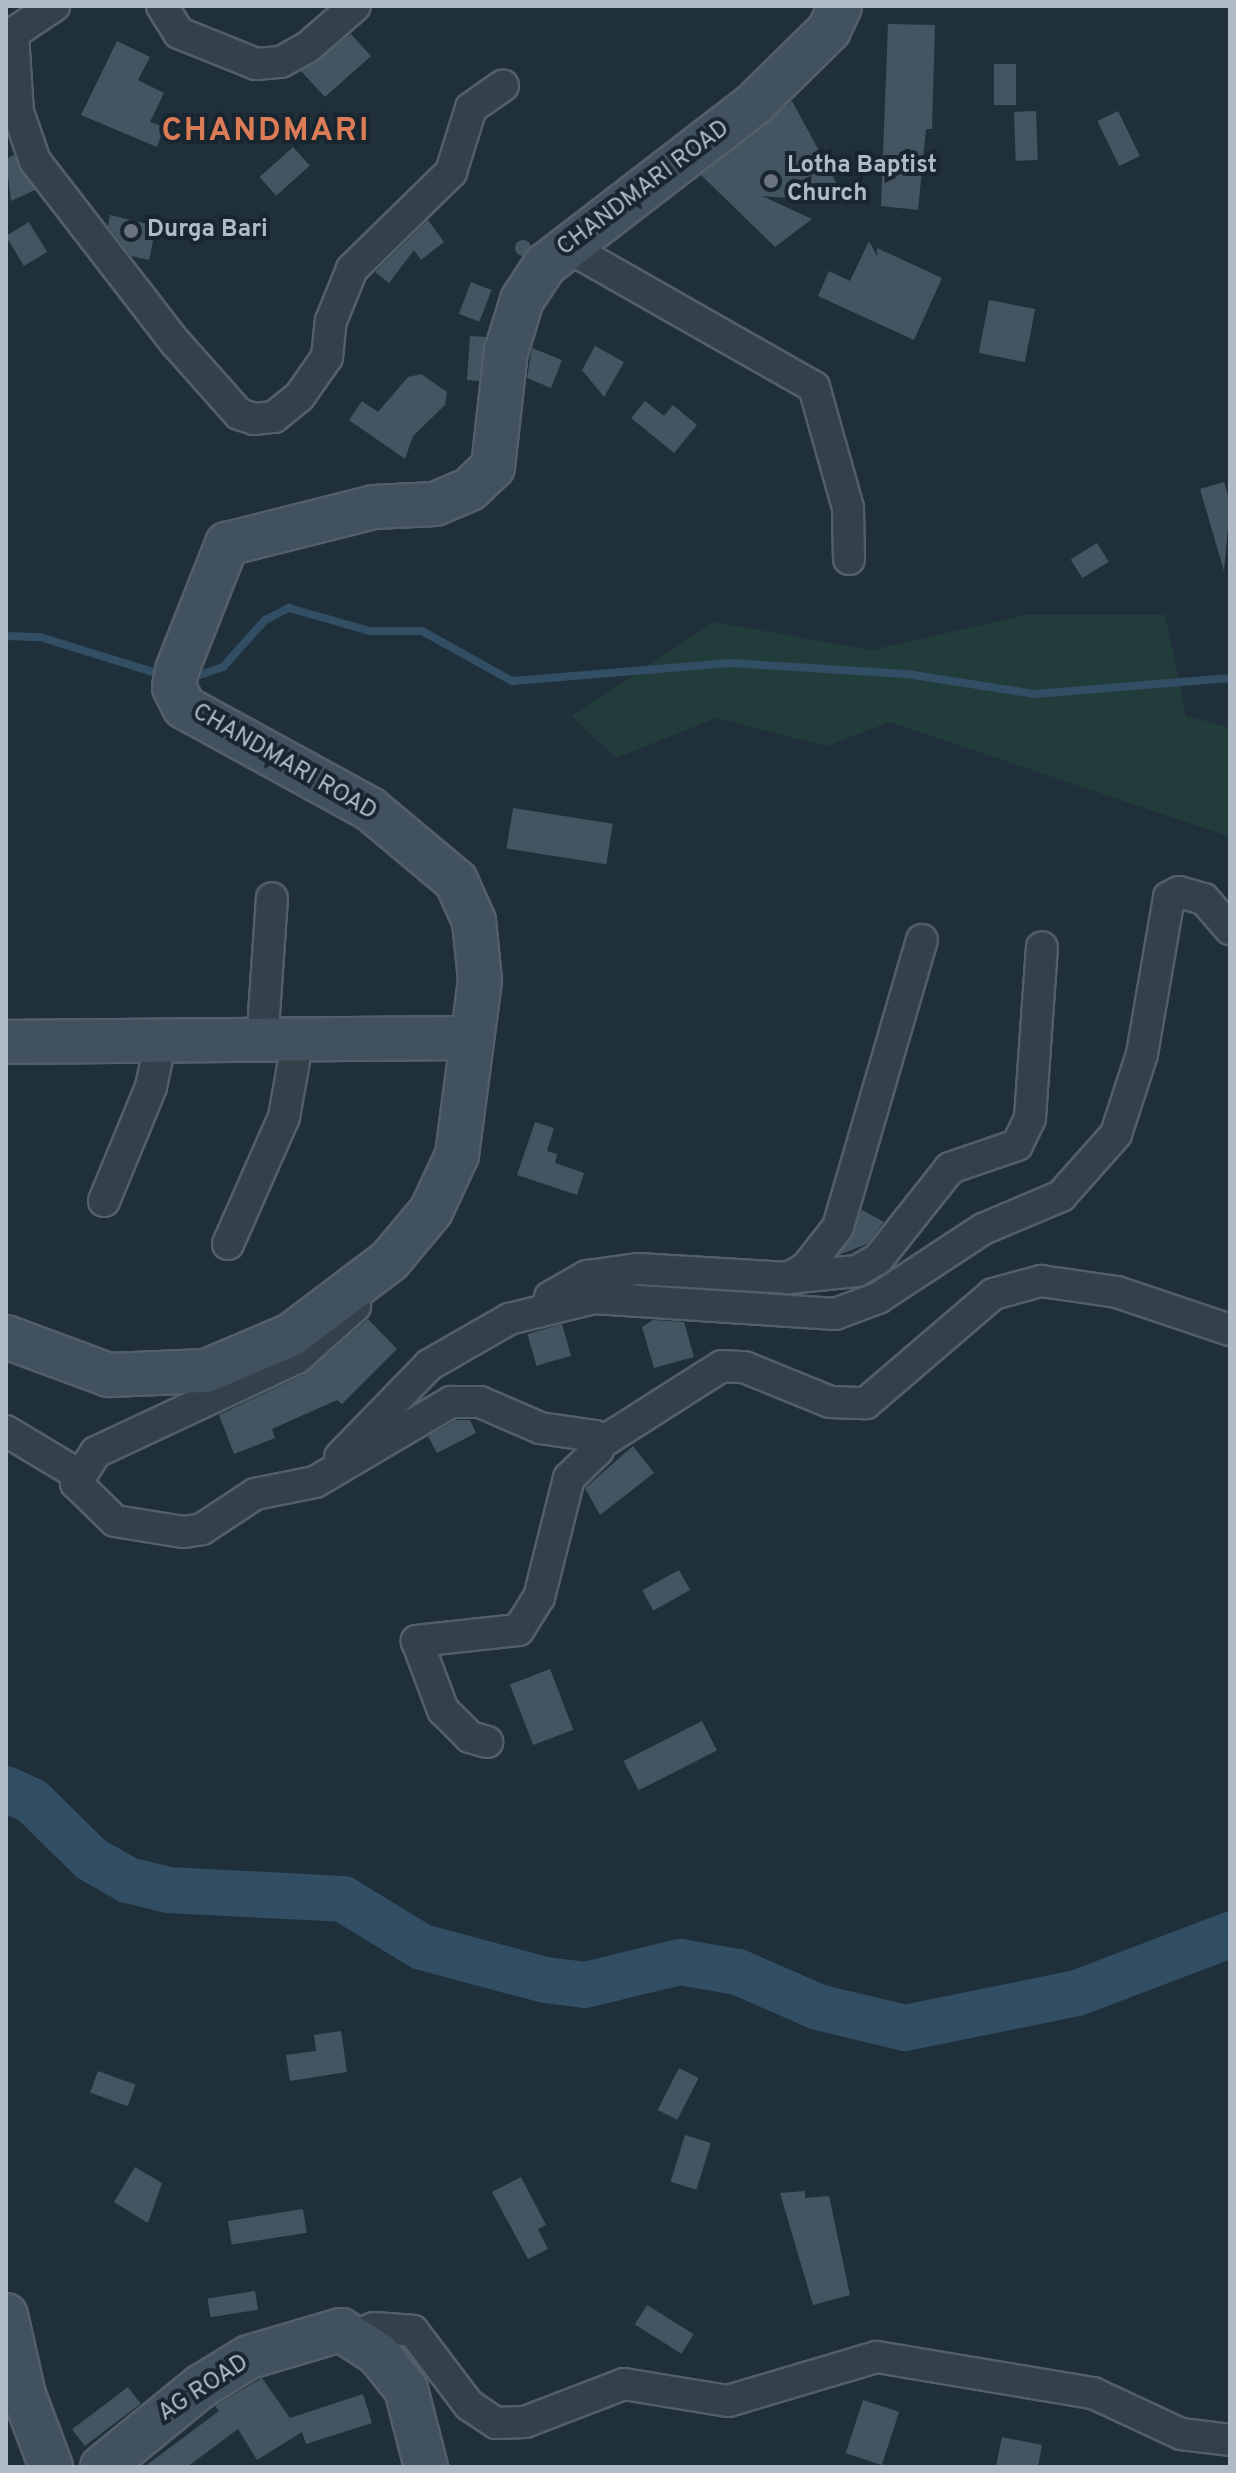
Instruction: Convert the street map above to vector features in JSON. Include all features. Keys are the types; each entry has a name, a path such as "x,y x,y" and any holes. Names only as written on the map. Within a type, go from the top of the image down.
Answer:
{"main road":[{"name":"CHANDMARI ROAD","path":"6,1337 109,1375 206,1371 291,1335 390,1260 431,1211 457,1155 480,980 474,921 456,881 370,809 184,707 174,687 227,544 374,507 435,504 470,489 493,467 502,429 501,378 522,300 566,246 753,105 829,30 840,6"},
{"path":"8,1047 472,1038"},
{"path":"6,2315 24,2395 51,2467"},
{"name":"AG ROAD","path":"102,2467 200,2387 249,2357 309,2336 341,2330 357,2335"},
{"path":"357,2335 406,2389 426,2467"}],"street":[{"path":"54,6 9,36 18,112 35,161 175,342 239,414 254,419 282,413 299,397 327,357 331,321 352,269 451,172 471,108 503,86"},
{"path":"162,6 179,33 256,64 281,62 308,47 355,6"},
{"path":"566,246 814,387 848,508 849,559"},
{"path":"509,1319 594,1298 835,1314 878,1298 947,1248 1082,1180 1116,1134 1142,1054 1169,897 1179,892 1204,899 1230,929"},
{"path":"228,1244 279,1130 279,1044 272,898"},
{"path":"788,1278 806,1268 838,1227 922,940"},
{"path":"326,1474 407,1383 459,1342 509,1319 587,1276 638,1269 788,1278 857,1271 878,1259 950,1168 1017,1145 1030,1118 1042,947"},
{"path":"104,1201 151,1087 160,1044"},
{"path":"76,1473 128,1433 196,1409 297,1358 348,1314 390,1260"},
{"path":"487,1742 470,1737 443,1710 417,1641 518,1630 539,1597 569,1478 601,1443 722,1366 744,1367 830,1402 866,1403 993,1294 1041,1281 1117,1292 1230,1330"},
{"path":"6,1431 76,1473 92,1505 159,1533 202,1529 255,1494 326,1474 430,1411 466,1399 540,1428 583,1431 601,1443"},
{"path":"357,2335 374,2328 413,2331 469,2405 496,2423 525,2422 624,2384 728,2401 877,2357 912,2359 1002,2384 1079,2390 1181,2434 1230,2440"}],"green space":[{"path":"1026,615 1165,615 1186,716 1230,728 1230,837 890,722 826,746 716,718 616,758 571,716 713,622 872,650"}],"building":[{"path":"888,24 935,25 932,129 926,129 918,210 881,206"},
{"path":"351,34 371,56 325,97 301,71"},
{"path":"117,41 150,57 138,80 164,93 150,122 164,127 157,147 81,115"},
{"path":"994,64 1016,64 1016,105 994,105"},
{"name":"Lotha Baptist Church","path":"792,101 843,195 834,202 762,196 812,219 775,247 701,175"},
{"path":"1036,111 1038,160 1016,161 1014,112"},
{"path":"1118,111 1140,156 1119,166 1097,121"},
{"path":"293,147 310,166 276,196 260,177"},
{"path":"14,155 35,190 11,201 6,159"},
{"path":"110,215 156,226 149,260 131,256 108,226"},
{"path":"428,220 444,242 421,260 414,250 389,283 375,272"},
{"path":"29,222 47,252 24,266 6,236"},
{"path":"520,240 526,240 531,248 529,254 520,256 515,251 515,245"},
{"path":"869,241 877,256 877,248 942,278 914,340 818,296 829,271 850,281"},
{"path":"471,282 492,290 479,322 459,314"},
{"path":"989,300 1035,309 1025,362 979,353"},
{"path":"470,336 486,337 479,381 467,380"},
{"path":"595,346 624,362 604,397 582,370"},
{"path":"532,348 562,360 551,388 527,378"},
{"path":"421,374 447,392 445,405 413,436 405,459 349,420 362,401 378,412 408,377"},
{"path":"645,401 664,416 673,405 697,425 674,453 631,418"},
{"path":"1224,482 1230,502 1224,571 1200,489"},
{"path":"1097,543 1109,562 1082,578 1071,559"},
{"path":"513,808 613,824 606,864 507,848"},
{"path":"535,1122 554,1128 547,1151 557,1154 555,1163 584,1173 577,1195 517,1175"},
{"path":"862,1210 884,1222 867,1244 839,1255"},
{"path":"368,1319 397,1349 342,1404 337,1400 272,1429 275,1438 234,1454 219,1415 305,1374"},
{"path":"653,1320 684,1322 694,1357 654,1368 642,1327"},
{"path":"562,1324 571,1356 536,1366 527,1334"},
{"path":"456,1420 470,1420 476,1433 437,1453 428,1436"},
{"path":"633,1446 654,1473 600,1515 585,1488"},
{"path":"679,1570 690,1590 653,1610 642,1590"},
{"path":"550,1669 573,1730 533,1745 510,1684"},
{"path":"702,1721 717,1750 639,1790 624,1761"},
{"path":"341,2031 347,2072 290,2081 286,2055 316,2051 314,2035"},
{"path":"679,2068 699,2078 677,2120 658,2110"},
{"path":"98,2071 136,2085 128,2106 90,2093"},
{"path":"685,2135 711,2143 696,2190 671,2182"},
{"path":"135,2167 162,2183 148,2223 114,2202"},
{"path":"521,2177 546,2225 538,2229 548,2249 528,2259 492,2192"},
{"path":"805,2191 805,2198 829,2196 850,2295 813,2305 780,2193"},
{"path":"303,2209 307,2233 232,2245 228,2221"},
{"path":"255,2291 258,2310 211,2317 208,2299"},
{"path":"647,2305 694,2334 681,2354 635,2325"},
{"path":"262,2378 290,2418 363,2394 372,2423 306,2444 302,2432 257,2460 238,2429 187,2467 144,2467 219,2411 215,2406"},
{"path":"128,2387 141,2404 85,2446 72,2429"},
{"path":"863,2400 899,2412 882,2465 846,2453"},
{"path":"1002,2437 1042,2445 1038,2467 996,2467"}],"waterway":[{"path":"188,679 223,667 265,620 289,608 370,631 422,631 512,681 731,663 907,674 1035,694 1230,678"},
{"path":"6,636 40,637 163,675"},
{"path":"6,1789 32,1801 91,1859 128,1880 168,1890 343,1899 422,1947 545,1980 585,1985 680,1962 738,1972 818,2007 905,2028 1077,1993 1230,1935"}],"place":[{"name":"Lotha Baptist Church","path":"771,181"},
{"name":"Durga Bari","path":"131,231"}],"district":[{"name":"CHANDMARI","path":"266,132"}]}
